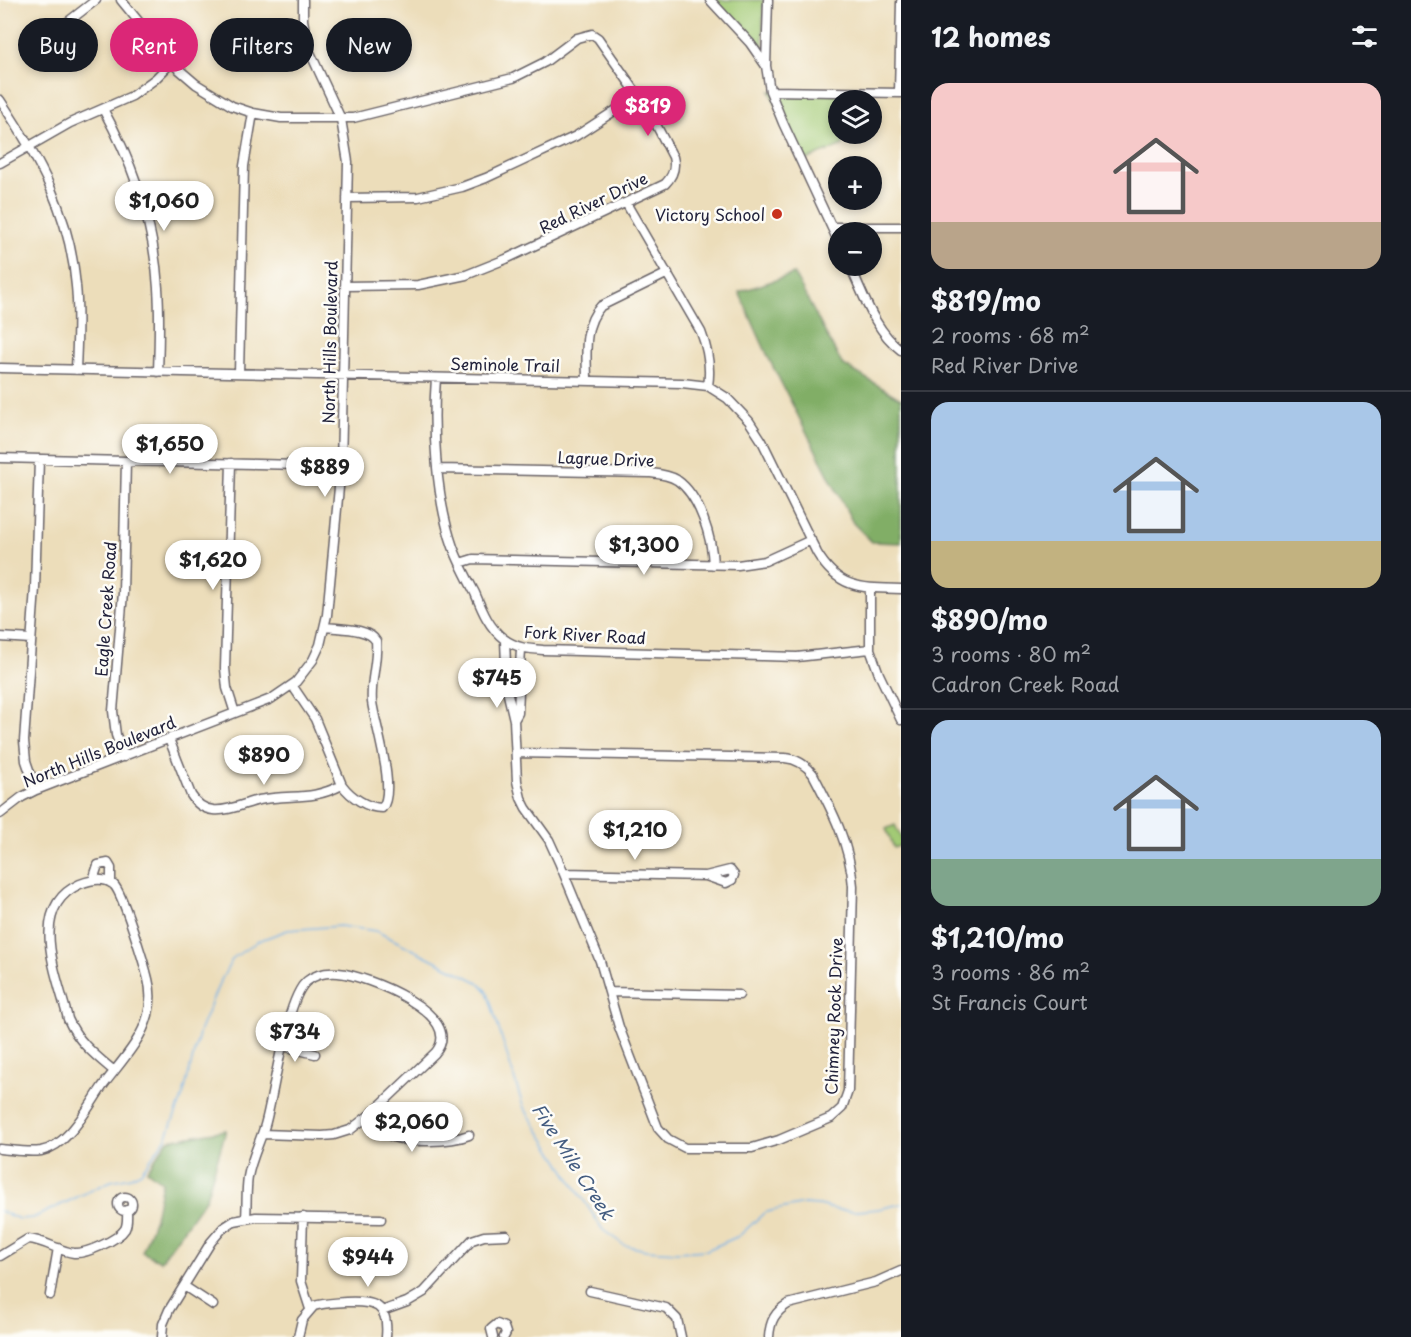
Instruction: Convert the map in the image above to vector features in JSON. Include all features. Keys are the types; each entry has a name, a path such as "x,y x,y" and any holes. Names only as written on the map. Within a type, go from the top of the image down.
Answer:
{"street":[{"path":"73,18 96,0"},
{"path":"121,0 136,18"},
{"name":"North Hills Boulevard","path":"0,814 22,797 36,790 271,699 292,685 307,668 316,653 326,627 341,466 348,162 341,119 308,48 303,20 303,0"},
{"path":"710,0 750,43 766,66"},
{"path":"768,0 766,66 770,91 830,222"},
{"path":"770,91 900,93 901,2"},
{"name":"Red River Drive","path":"341,119 353,118 513,78 545,62 577,38 587,34 595,35 639,95 673,157 674,168 670,179 665,184 506,259 466,275 418,285 345,286"},
{"path":"0,163 70,123 123,100 144,88 161,72"},
{"path":"184,72 210,94 232,106 254,113 281,118 341,119"},
{"path":"347,198 418,197 462,187 576,136 639,95"},
{"path":"0,100 29,146 55,197 73,258 77,298 76,370"},
{"path":"103,109 131,165 150,228 159,290 158,372"},
{"path":"240,374 244,166 254,113"},
{"path":"626,203 703,336 710,368 708,386"},
{"path":"882,227 901,227"},
{"path":"587,381 589,327 594,314 601,306 668,273"},
{"path":"855,276 876,322 888,339 901,350"},
{"name":"Seminole Trail","path":"0,368 682,383 708,386 727,398 757,433 822,562 836,577 850,585 901,589"},
{"name":"Fork River Road","path":"435,378 434,420 438,469 446,521 460,563 486,617 505,640 521,648 565,651 797,657 870,649"},
{"path":"0,458 341,466"},
{"path":"36,790 26,761 24,741 36,567 39,459"},
{"name":"Eagle Creek Road","path":"124,757 113,711 123,593 126,461"},
{"path":"231,464 225,668 227,688 235,713"},
{"name":"Lagrue Drive","path":"438,469 650,473 669,476 684,486 695,503 712,544 713,565"},
{"path":"460,563 473,559 738,565 765,561 811,540"},
{"path":"870,588 870,649 901,720"},
{"path":"292,685 315,719 342,785 352,797 380,809 386,803 387,788 384,759 372,702 376,641 372,635 365,632 326,627"},
{"path":"0,637 31,639"},
{"name":"Chimney Rock Drive","path":"505,640 507,690 514,720 517,781 521,798 549,840 564,873 600,961 619,1028 661,1133 674,1143 692,1148 752,1148 779,1140 831,1118 842,1108 848,1091 853,886 852,868 843,835 813,774 801,762 791,758 516,753"},
{"name":"Chimney Rock Drive","path":"514,720 518,713 521,648"},
{"path":"169,739 191,795 195,801 207,809 223,810 270,798 315,796 342,785"},
{"path":"93,880 98,865 108,863 111,868 111,883"},
{"path":"564,873 706,876"},
{"path":"0,1149 36,1151 56,1146 68,1135 114,1071 143,1029 150,997 148,979 141,957 118,891 111,883 104,880 93,880 74,887 59,898 51,915 49,939 73,1031 86,1048 114,1071"},
{"path":"246,1218 247,1180 250,1165 262,1134 298,992 306,982 320,974 336,973 358,977 394,991 425,1011 440,1028 442,1038 439,1049 350,1130 334,1135 262,1134"},
{"path":"609,992 739,994"},
{"path":"283,1046 315,1054"},
{"path":"368,1116 387,1134 400,1139 451,1140 469,1135"},
{"path":"0,1256 28,1239 79,1253 120,1235 126,1227 127,1210"},
{"path":"303,1217 301,1281 310,1309"},
{"path":"162,1337 166,1316 184,1286 217,1233 234,1221 246,1218 303,1217 381,1219"},
{"path":"382,1311 407,1302 424,1292 472,1240 484,1236 506,1235"},
{"path":"50,1295 58,1248"},
{"path":"770,1337 773,1317 788,1304 876,1282 901,1271"},
{"path":"184,1286 213,1305"},
{"path":"590,1291 666,1308 677,1319 681,1337"},
{"path":"298,1337 300,1324 310,1309 317,1305 365,1301 375,1304 382,1311 387,1323 386,1337"},
{"path":"493,1337 491,1329 496,1324 504,1327 506,1333 504,1337"}],"green space":[{"path":"713,0 763,0 763,47 756,42"},
{"path":"770,91 828,92 828,144 843,145 801,162"},
{"path":"794,274 842,364 901,399 901,543 872,542 853,523 770,361 739,292"},
{"path":"895,825 901,838 901,845 894,848 886,829"},
{"path":"226,1130 206,1198 161,1261 142,1252 155,1218 162,1182 147,1170 168,1140"}],"waterway":[{"name":"Five Mile Creek","path":"0,1211 19,1219 33,1218 111,1181 131,1177 141,1172 166,1138 183,1096 200,1030 219,984 233,958 258,941 288,930 340,926 376,931 478,982 487,991 523,1106 603,1230 624,1245 646,1250 677,1252 707,1250 739,1236 764,1213 775,1210 804,1204 858,1211 901,1204"}],"place":[{"name":"Victory School","path":"777,214"}]}
